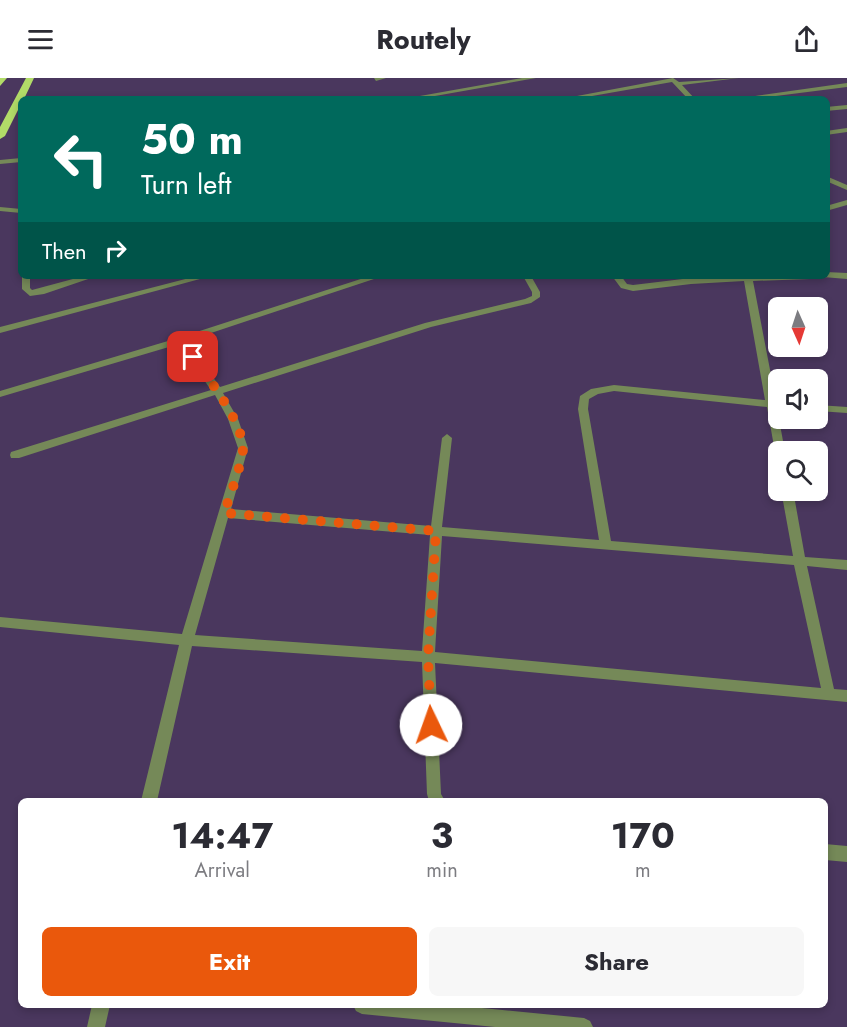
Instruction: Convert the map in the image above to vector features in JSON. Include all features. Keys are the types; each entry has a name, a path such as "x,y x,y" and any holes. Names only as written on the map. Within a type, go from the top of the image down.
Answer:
{"highway":[{"path":"0,83 3,78"},
{"path":"21,96 30,78"},
{"path":"0,136 18,101"}],"street":[{"path":"424,96 533,78"},
{"path":"582,96 673,81 736,78"},
{"path":"673,81 689,96"},
{"path":"762,96 847,86"},
{"path":"830,109 847,107"},
{"path":"830,132 847,130"},
{"path":"0,162 18,160"},
{"path":"830,179 847,188"},
{"path":"830,208 847,202"},
{"path":"830,275 847,276"},
{"path":"26,279 26,289 30,293 42,292 75,279"},
{"path":"0,330 196,279"},
{"path":"0,394 181,340 370,279"},
{"path":"15,455 428,325 528,301 536,297 536,292 529,279"},
{"path":"619,280 643,288 691,281 729,279"},
{"path":"748,279 768,371"},
{"path":"150,798 187,640 243,448 240,432 217,391 181,340"},
{"path":"606,546 583,409 584,398 595,391 614,388 768,403"},
{"path":"828,409 847,410"},
{"path":"436,798 428,657 436,531 447,438"},
{"path":"789,501 829,695"},
{"path":"224,513 847,565"},
{"path":"0,622 52,625 187,640 428,657 847,696"},
{"path":"828,852 847,854"},
{"path":"96,1027 100,1008"},
{"path":"392,1008 584,1027"}],"route":[{"path":"193,357 217,391 240,432 243,448 224,513 436,531 428,657 431,725"}]}
